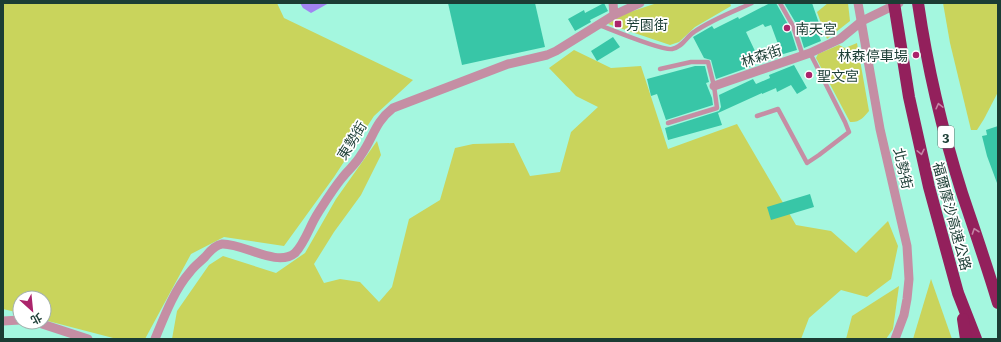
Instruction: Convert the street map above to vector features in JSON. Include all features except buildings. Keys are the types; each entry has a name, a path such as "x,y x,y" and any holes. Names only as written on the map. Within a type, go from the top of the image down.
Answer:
{"highway":[{"name":"福爾摩沙高速公路","path":"894,3 911,104 929,187 958,293 976,339"},
{"name":"福爾摩沙高速公路","path":"918,3 947,141 998,303"},
{"path":"958,293 966,339"}],"street":[{"path":"613,3 614,15"},
{"name":"東勢街","path":"155,339 168,307 185,278 211,250 222,244 243,247 274,258 285,258 294,253 342,178 362,154 377,125 393,108 508,64 547,55 614,15 640,3"},
{"name":"北勢街","path":"858,3 880,129 907,246 909,279 907,299 904,315 895,339"},
{"name":"林森街","path":"714,86 806,55 840,39 862,21 899,3"},
{"path":"52,327 88,339"}],"lane":[{"path":"599,25 624,35 671,49 680,46 692,33 707,23 752,3"},
{"path":"757,116 778,108 806,163 849,132 806,55 793,26 780,3"},
{"path":"660,69 691,62 708,62 714,86 717,108 668,123"}],"green space":[{"path":"3,3 277,3 284,18 413,80 374,116 334,177 284,246 224,237 191,254 145,339 117,339 52,322 52,290 12,290 12,311 3,309"},
{"path":"657,3 730,3 731,6 695,27 679,42 670,45 608,24 624,14"},
{"path":"828,3 848,3 850,21 827,39 817,12"},
{"path":"943,3 998,3 998,92 977,130 971,130 950,43"},
{"path":"857,43 869,111 859,121 850,122 816,58 818,54 839,45 845,48"},
{"path":"574,50 611,68 641,66 668,149 737,124 796,225 831,231 856,253 888,221 898,246 891,279 867,297 841,290 809,318 801,339 172,339 177,311 209,265 223,256 276,273 305,253 336,199 377,141 381,155 361,195 334,232 314,264 324,283 340,279 360,282 379,302 392,287 409,219 440,200 455,148 473,144 514,143 530,176 560,172 571,132 598,107 576,96 549,68"},
{"path":"931,279 952,339 913,339"},
{"path":"899,286 893,329 886,339 846,339 852,316"}],"shaded area":[{"path":"300,3 329,3 311,13 303,8"}],"place":[{"name":"芳園街","path":"618,24"},
{"name":"南天宮","path":"787,28"},
{"name":"林森停車場","path":"916,55"},
{"name":"聖文宮","path":"809,75"}]}
